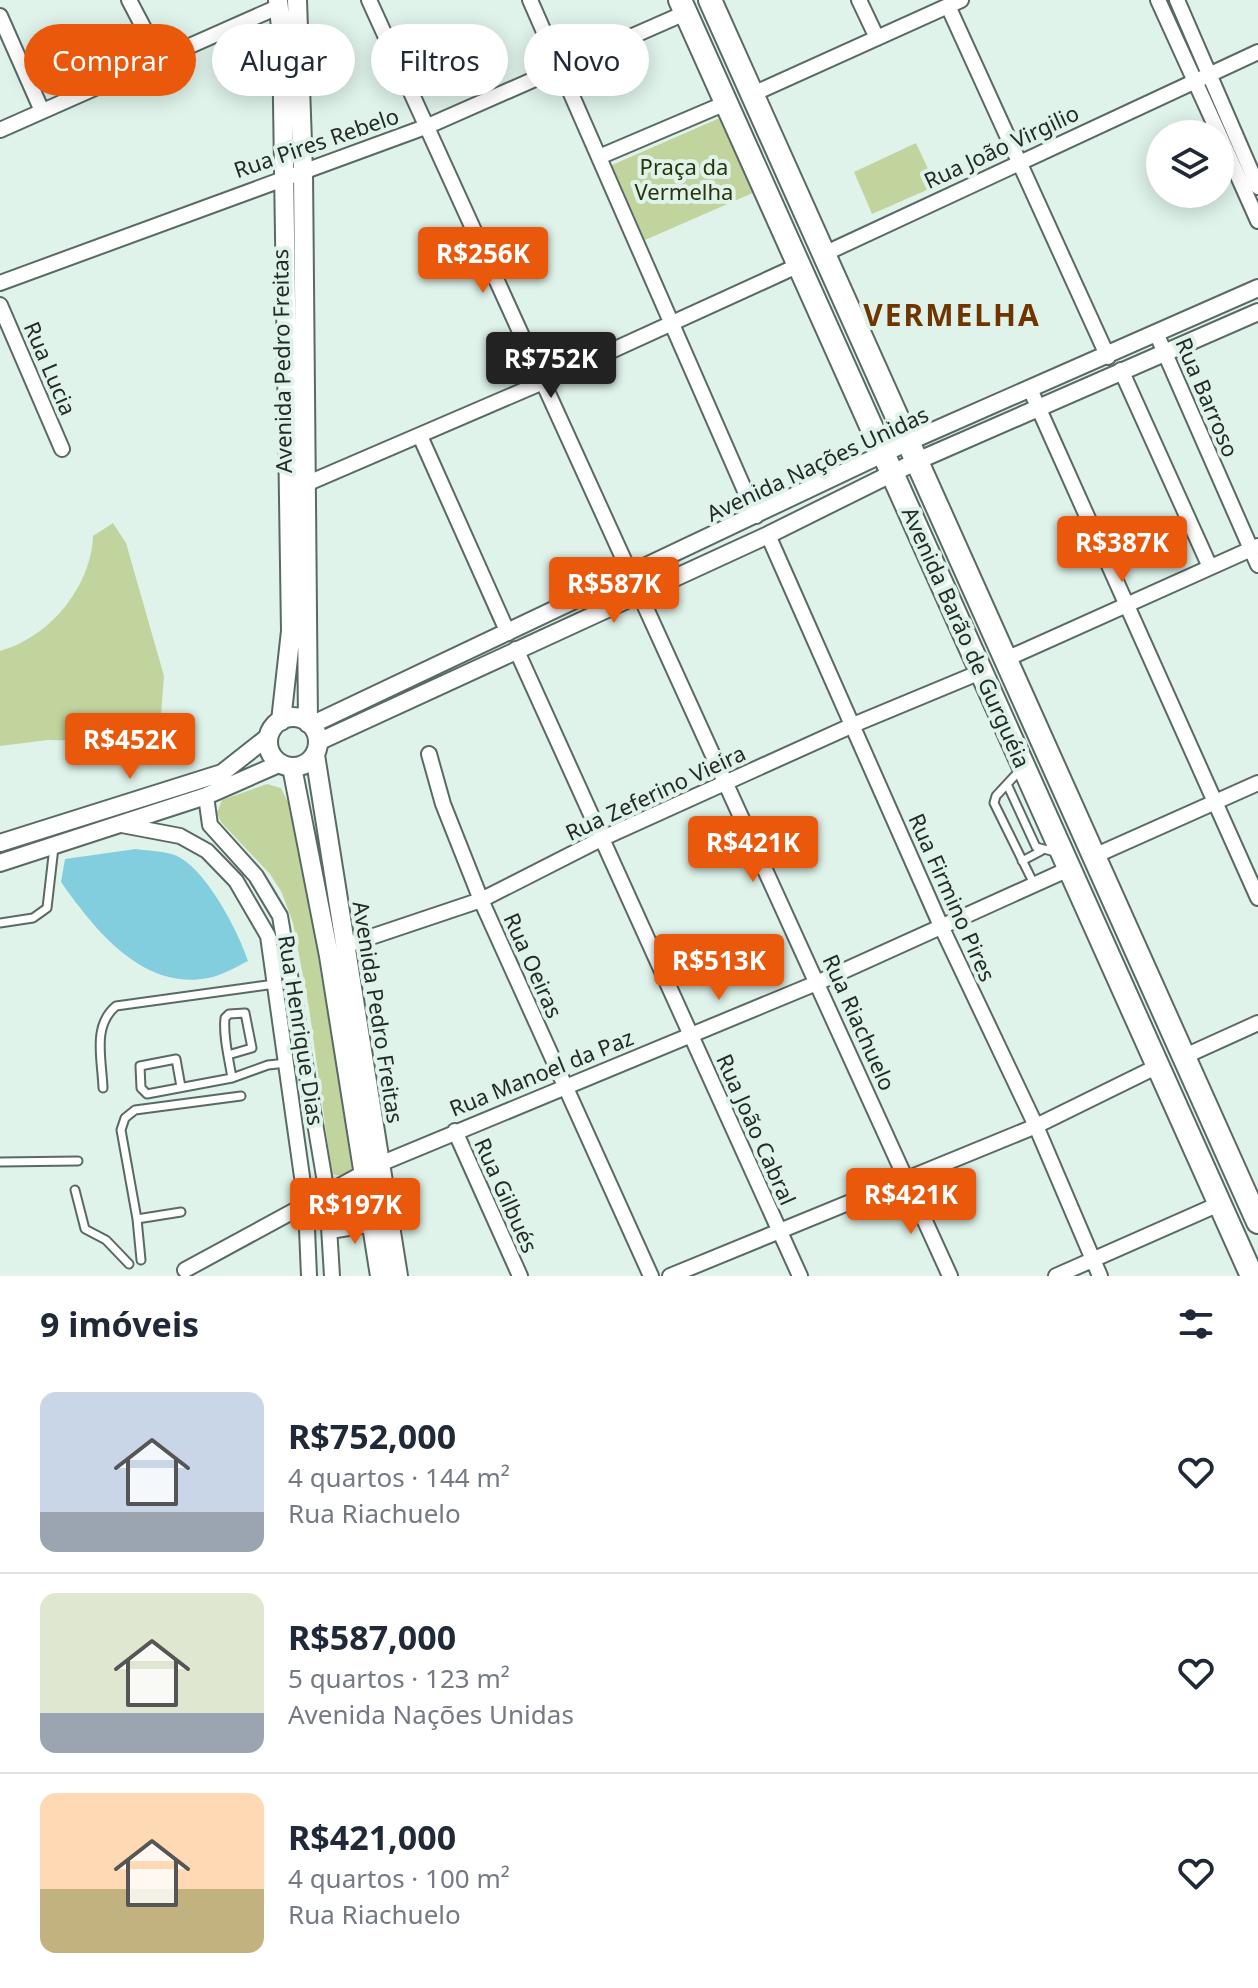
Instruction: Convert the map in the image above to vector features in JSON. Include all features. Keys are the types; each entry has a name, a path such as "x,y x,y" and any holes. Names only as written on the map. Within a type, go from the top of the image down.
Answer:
{"main road":[{"name":"Avenida Barão de Gurguéia","path":"710,0 826,253 1004,660 1183,1057 1252,1189 1258,1222"},
{"name":"Avenida Pedro Freitas","path":"285,2 303,172 306,484 313,736 372,1167 373,1224 380,1276"},
{"name":"Avenida Pedro Freitas","path":"275,728 291,631 283,179 285,2"},
{"name":"Avenida Barão de Gurguéia","path":"683,7 1252,1276"},
{"path":"295,718 313,736 306,763 286,765 270,751 275,728 295,718"},
{"name":"Avenida Pedro Freitas","path":"286,765 309,842 372,1167 398,1276"}],"street":[{"path":"129,0 142,24"},
{"name":"Rua Riachuelo","path":"369,0 819,982 950,1276"},
{"path":"530,0 541,24"},
{"path":"859,0 877,38"},
{"path":"1158,0 1258,187"},
{"path":"1177,0 1215,120"},
{"path":"196,43 285,2"},
{"path":"753,94 955,3 1108,357"},
{"name":"Rua Pires Rebelo","path":"649,24 683,7"},
{"path":"0,16 42,111"},
{"name":"Rua João Virgilio","path":"826,253 1258,52"},
{"name":"Rua Pires Rebelo","path":"0,283 428,126 524,85"},
{"path":"0,130 76,96"},
{"path":"573,96 756,516"},
{"path":"599,157 726,103"},
{"path":"1234,167 1258,221"},
{"path":"287,490 543,382 797,266"},
{"name":"Avenida Nações Unidas","path":"313,736 508,633 631,574 756,516 888,464 1030,389 1258,288"},
{"name":"Rua Lucia","path":"0,305 62,449"},
{"name":"Avenida Nações Unidas","path":"913,452 1039,405 1258,312"},
{"name":"Rua Barroso","path":"1157,335 1254,547 1258,565"},
{"path":"1121,370 1210,567"},
{"path":"1030,389 1258,898"},
{"path":"420,436 508,633"},
{"name":"Avenida Nações Unidas","path":"313,736 516,649 768,535 888,464"},
{"name":"Rua Firmino Pires","path":"768,535 941,926 1036,1126 1100,1276"},
{"path":"1004,660 1254,547"},
{"name":"Rua João Cabral","path":"516,649 800,1276"},
{"name":"Rua Zeferino Vieira","path":"344,946 481,900 603,838 853,725 983,671"},
{"path":"0,843 222,773 275,728"},
{"name":"Rua Oeiras","path":"429,754 443,804 481,900 651,1276"},
{"path":"0,863 122,825 286,765"},
{"path":"1092,857 1258,783"},
{"name":"Rua Henrique Dias","path":"206,796 210,825 256,876 280,916 327,1194 332,1276"},
{"name":"Rua Henrique Dias","path":"122,825 180,836 207,851 236,881 268,936 306,1205 309,1276"},
{"name":"Rua Manoel da Paz","path":"185,1270 372,1167 819,982 1034,884 1067,860"},
{"path":"275,984 293,981"},
{"path":"1183,1057 1258,1023"},
{"path":"670,1276 1036,1126 1156,1067"},
{"name":"Rua Gilbués","path":"455,1131 520,1276"},
{"path":"1056,1276 1219,1204"},
{"path":"330,1231 373,1224"}],"lane":[{"path":"1025,765 996,796 995,811 1034,884"},
{"path":"1007,784 1041,851 1067,860"},
{"path":"0,923 33,918 47,908 54,847"},
{"path":"1022,861 1041,851"},
{"path":"103,1088 100,1030 104,1016 116,1006 275,984"},
{"path":"228,1055 252,1048 245,1013 229,1014 225,1018 228,1055 232,1078"},
{"path":"181,1087 176,1059 140,1066 143,1093 181,1087 232,1078 268,1065 287,1063"},
{"path":"141,1260 121,1130 125,1118 135,1110 241,1096"},
{"path":"0,1162 78,1161"},
{"path":"75,1190 85,1229 106,1240 129,1264"},
{"path":"137,1219 181,1212"}],"green space":[{"name":"Praça da Vermelha","path":"722,117 755,192 645,240 612,165"},
{"path":"916,143 936,186 872,214 854,172"},
{"path":"113,523 126,543 164,676 160,727 142,742 48,740 0,746 0,651 18,644 51,622 76,591 85,574 93,536"},
{"path":"267,784 281,788 295,817 353,1167 344,1176 332,1174 309,1008 293,923 282,893 270,874 221,822 217,813 222,800"}],"water":[{"path":"136,849 179,857 201,876 221,904 248,961 213,977 184,980 142,966 105,936 61,882 65,859"}],"district":[{"name":"VERMELHA","path":"952,314"}]}
